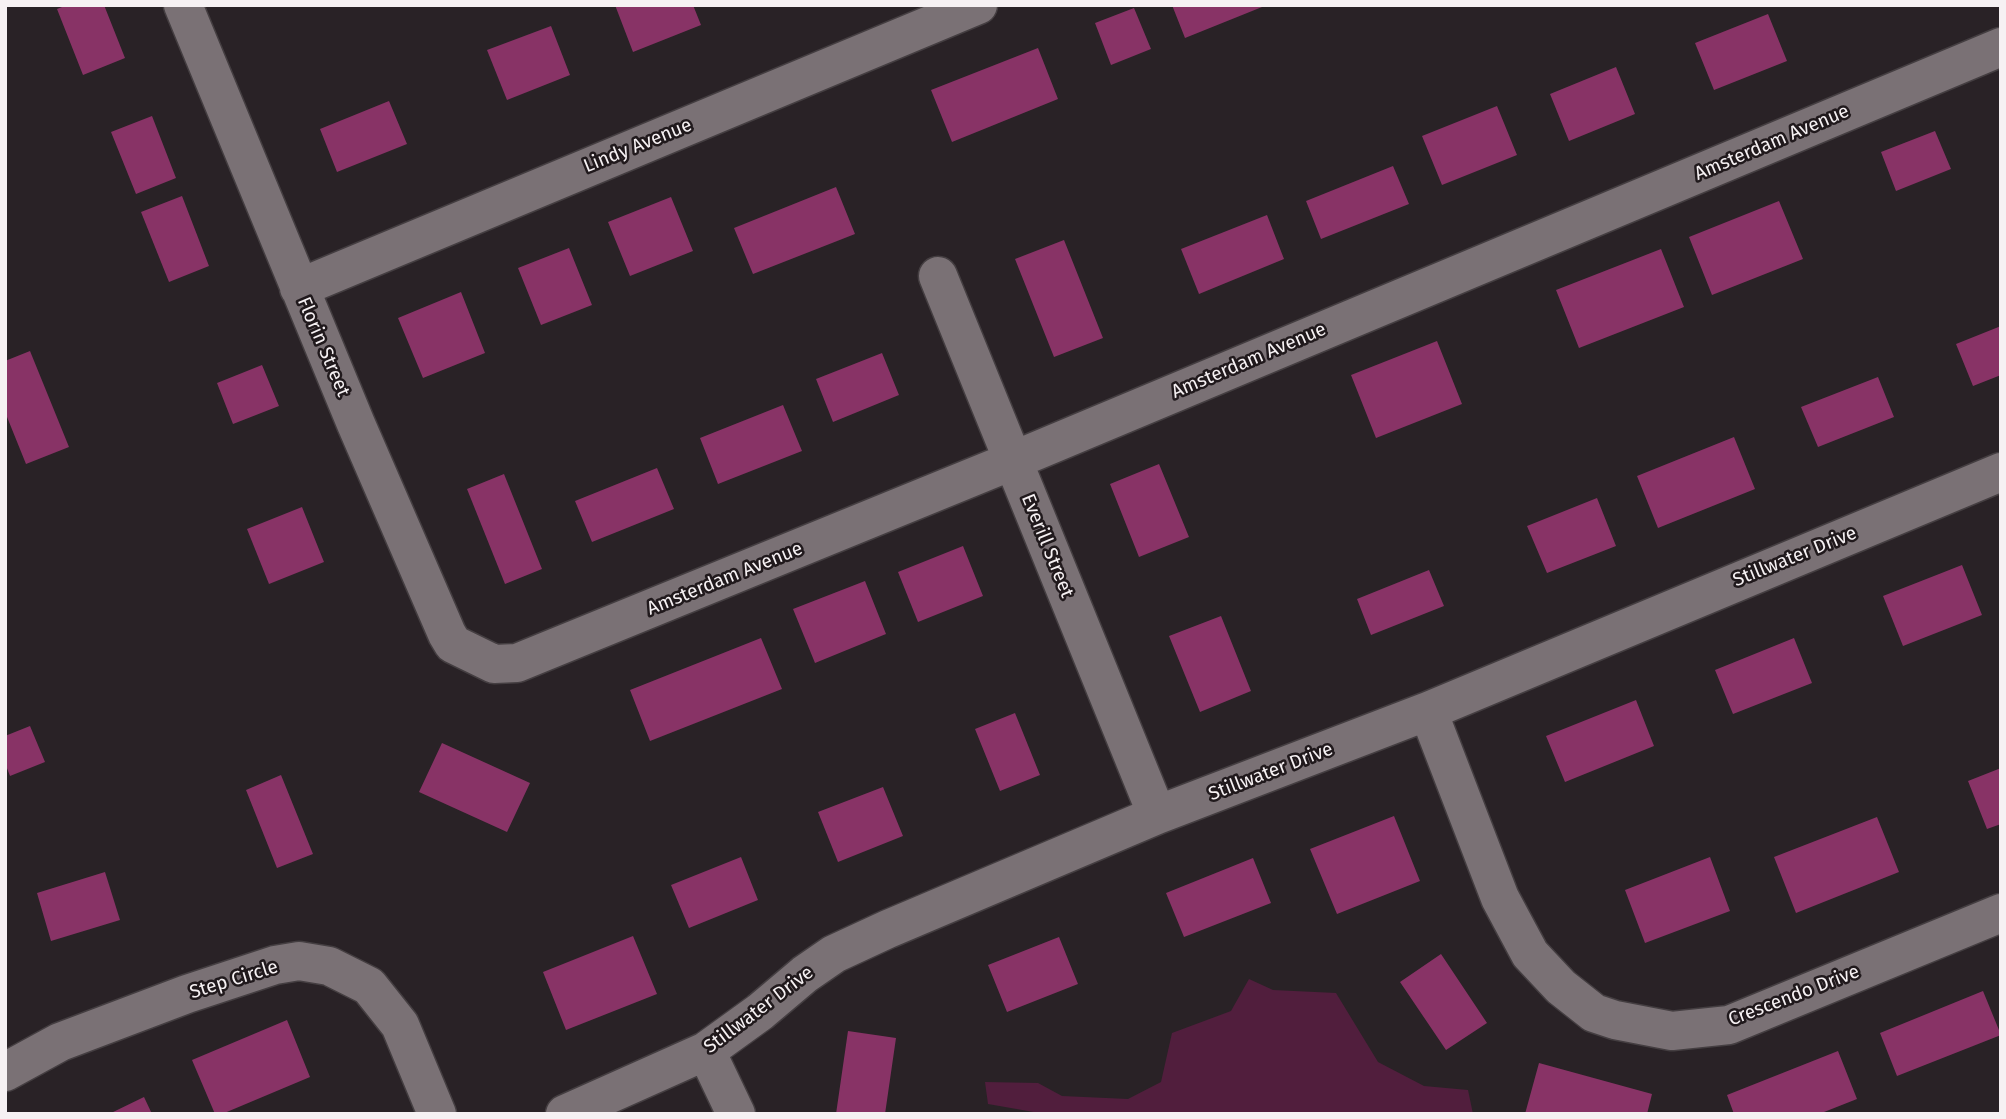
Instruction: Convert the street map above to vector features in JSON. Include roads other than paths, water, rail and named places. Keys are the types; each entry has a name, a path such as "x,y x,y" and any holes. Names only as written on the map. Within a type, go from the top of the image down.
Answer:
{"street":[{"name":"Florin Street","path":"183,5 299,288 447,634 453,644 494,664"},
{"name":"Lindy Avenue","path":"299,288 978,5"},
{"name":"Amsterdam Avenue","path":"494,664 517,663 1012,461 2001,47"},
{"name":"Everill Street","path":"938,276 1157,815"},
{"name":"Stillwater Drive","path":"565,1114 706,1051 834,954 1157,815 1428,711 2001,472"},
{"name":"Crescendo Drive","path":"1428,711 1500,898 1530,954 1561,987 1594,1013 1672,1031 1729,1025 2001,913"},
{"name":"Step Circle","path":"5,1072 60,1042 275,965 299,961 329,966 369,986 400,1025 437,1114"},
{"path":"706,1051 736,1114"}]}
